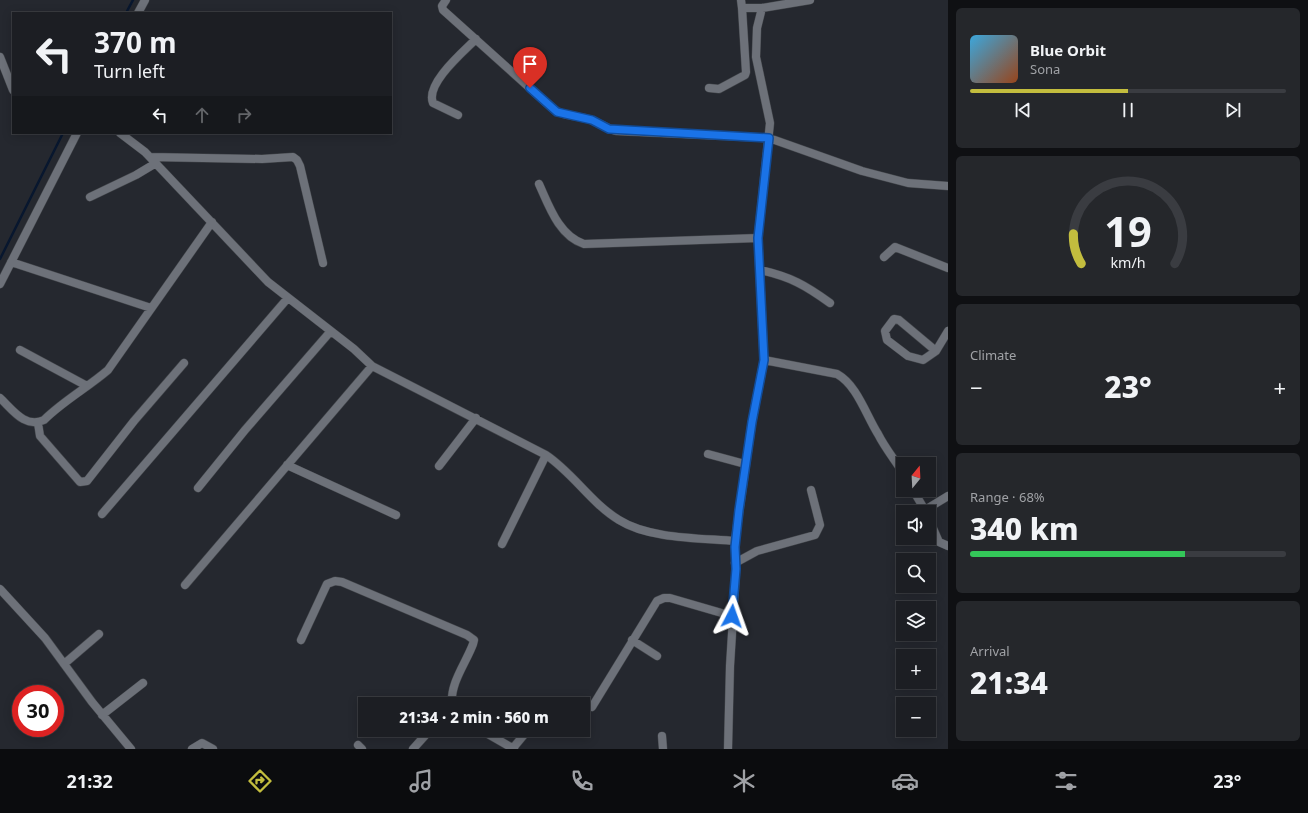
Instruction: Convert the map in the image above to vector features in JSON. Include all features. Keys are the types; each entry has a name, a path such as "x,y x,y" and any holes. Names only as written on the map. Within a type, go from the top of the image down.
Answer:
{"street":[{"path":"139,12 145,0"},
{"path":"446,0 442,6 443,10 552,108 564,115 592,120 609,129 617,131 769,138 862,171 908,183 948,186"},
{"path":"709,88 719,89 744,75 746,72 742,4 762,8 810,0"},
{"path":"728,749 736,541 745,464 764,360 758,238 770,123 756,57 757,28 762,8"},
{"path":"458,115 434,103 432,95 442,73 476,40"},
{"path":"0,57 12,87"},
{"path":"0,284 76,134"},
{"path":"122,134 135,143 156,163 256,271 287,299 348,345 372,366 546,455 560,464 597,501 625,523 661,534 736,541"},
{"path":"150,157 255,159 293,157 300,166 323,263"},
{"path":"90,197 136,175 156,163"},
{"path":"539,184 556,218 570,238 584,244 758,238"},
{"path":"0,398 26,422 38,423 44,420 73,395 108,370 212,222"},
{"path":"884,257 895,246 948,268"},
{"path":"11,262 151,308"},
{"path":"760,270 792,278 807,286 830,303"},
{"path":"102,514 287,299"},
{"path":"936,351 899,320 894,319 885,331 887,340 915,359 926,359 936,351 948,331"},
{"path":"198,488 245,430 330,332"},
{"path":"20,350 87,386"},
{"path":"764,360 837,374 844,378 851,386 878,435 896,462"},
{"path":"38,423 40,436 55,455 80,482 87,481 134,421 184,363"},
{"path":"185,585 372,366"},
{"path":"439,466 476,418"},
{"path":"708,454 745,464"},
{"path":"502,544 546,455"},
{"path":"287,465 396,515"},
{"path":"736,563 757,551 815,535 820,525 811,490"},
{"path":"935,505 948,496"},
{"path":"936,535 939,542 948,546"},
{"path":"301,640 327,584 335,581 342,582 467,635 474,640 451,697"},
{"path":"0,589 45,638 102,715 131,749"},
{"path":"592,707 657,601 664,598 732,616"},
{"path":"64,664 99,634"},
{"path":"632,640 657,656"},
{"path":"102,715 143,683"},
{"path":"662,736 663,749"},
{"path":"413,749 424,737"},
{"path":"492,737 509,748 521,737"},
{"path":"192,749 202,743 212,749"}],"waterway":[{"path":"127,12 133,0"},
{"path":"0,259 62,134"}],"route":[{"path":"530,88 557,112 564,115 592,120 609,129 617,131 756,136 769,138 758,238 765,339 764,360 752,422 739,510 735,547 736,569 732,616"}]}
